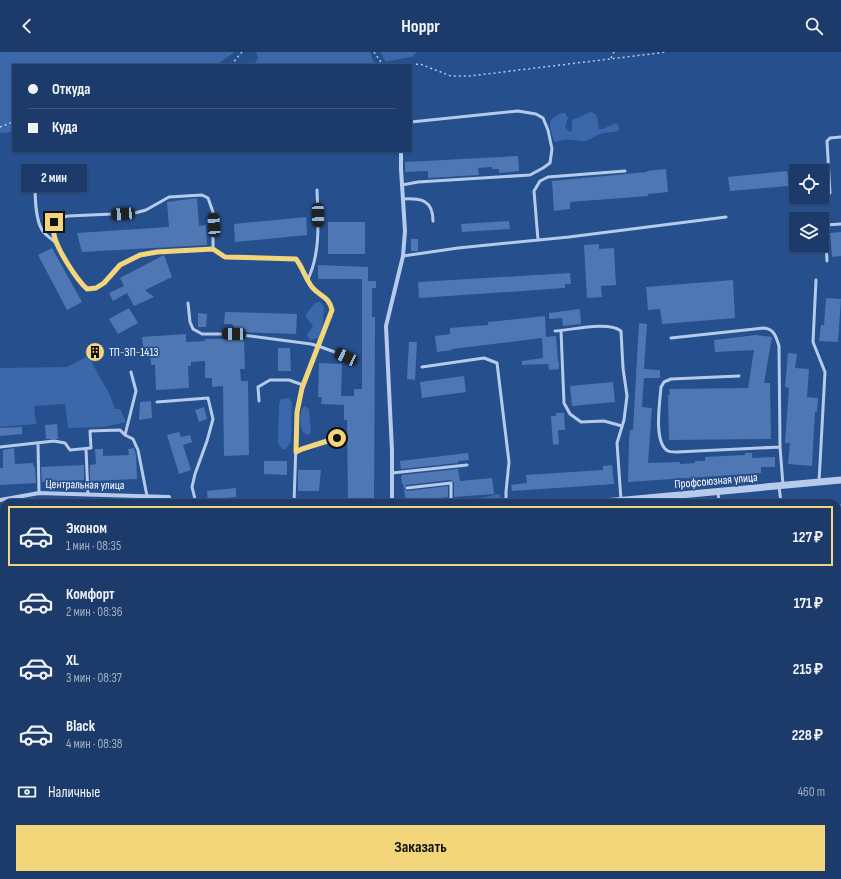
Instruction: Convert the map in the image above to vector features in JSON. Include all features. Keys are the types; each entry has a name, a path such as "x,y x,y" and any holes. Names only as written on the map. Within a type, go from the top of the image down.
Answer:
{"street":[{"path":"392,499 386,326 403,256 405,231 401,152"},
{"name":"Профсоюзная улица","path":"671,499 718,491 841,480"},
{"name":"Центральная улица","path":"6,499 39,493 169,497"}],"lane":[{"path":"402,185 418,182 530,175 550,163 552,153 548,130 543,118 536,114 518,111 412,122"},
{"path":"830,193 827,141 830,138 841,137"},
{"path":"538,240 534,191 540,181 548,177 625,171"},
{"path":"35,183 36,204 42,231 58,244"},
{"path":"308,279 314,264 318,228 317,190"},
{"path":"213,249 213,212 208,198 202,195 169,197 146,210 135,213 68,216 59,218 54,222 54,235 60,250 80,283 87,289 96,288 104,283 120,265 140,255 157,252 213,249 225,257 296,259 314,290 330,303 332,310 303,385 297,412 294,499"},
{"path":"403,199 418,200 429,204 433,211 433,221"},
{"path":"403,256 458,248 538,240 726,217"},
{"path":"827,261 824,225 841,224"},
{"path":"816,280 813,342 825,372 819,482"},
{"path":"188,303 190,322 193,329 202,334 234,334 311,344 332,350 346,357"},
{"path":"556,332 601,327 616,328 621,331 622,368 628,396 617,443 621,499"},
{"path":"671,338 764,328 770,329 774,333 779,346 781,499"},
{"path":"561,331 564,403 570,414 581,422 604,421 622,426"},
{"path":"422,367 484,358 497,363 509,462 506,499"},
{"path":"126,434 136,391 132,372"},
{"path":"739,376 671,379 664,382 661,387 658,432 664,447 668,451 677,452 780,447"},
{"path":"259,401 258,387 270,380 289,380 303,385"},
{"path":"157,402 208,398 213,419 208,441 195,474 192,487 195,499"},
{"path":"0,447 54,441 65,443 70,450 91,448 90,432 120,430 133,439 138,450 147,496"},
{"path":"296,452 337,438"},
{"path":"38,443 39,493"},
{"path":"86,448 88,495"},
{"path":"392,473 467,465"},
{"path":"407,488 451,483 452,499"},
{"path":"718,491 719,499"}],"path":[{"path":"232,64 242,52"},
{"path":"374,52 382,64"},
{"path":"611,58 614,52"},
{"path":"412,65 420,64 451,76 470,76 667,52"},
{"path":"0,127 12,122"},
{"path":"169,497 173,499"}],"shaded area":[{"path":"0,52 235,52 217,64 12,64 12,132 0,133"},
{"path":"256,52 370,52 375,64 255,64 258,58"},
{"path":"380,52 417,52 412,57 386,62"},
{"path":"590,112 597,116 599,129 603,129 616,123 619,126 619,130 602,133 584,141 554,141 550,127 553,118 565,113 568,118 565,127 570,132 572,130 573,120"},
{"path":"320,302 324,307 323,323 319,338 310,340 307,335 313,326 306,317 306,314 315,303"},
{"path":"88,356 110,395 115,409 120,409 126,422 104,427 68,428 65,404 34,406 36,424 0,427 0,368 67,367"},
{"path":"288,398 292,402 291,441 286,449 282,449 278,443 279,404 281,399"},
{"path":"305,406 309,409 311,431 310,434 307,435 301,427 301,410"},
{"path":"497,494 501,497 499,499 478,499"},
{"path":"459,498 478,499 456,499"}],"building":[{"path":"518,156 519,171 499,173 499,169 492,169 492,167 478,168 479,175 428,178 428,171 405,172 405,162"},
{"path":"666,169 668,192 648,194 648,196 570,202 570,209 554,211 552,181"},
{"path":"787,171 789,186 730,191 728,177"},
{"path":"197,198 199,226 206,225 207,245 82,252 77,233 169,227 167,202"},
{"path":"306,217 307,235 235,242 234,224"},
{"path":"509,221 510,229 462,232 461,224"},
{"path":"328,222 365,222 365,254 328,254"},
{"path":"841,232 841,256 832,257 830,233"},
{"path":"411,239 418,239 418,251 411,251"},
{"path":"599,244 599,249 614,248 616,285 601,286 602,297 587,298 584,245"},
{"path":"52,248 82,302 67,310 38,255"},
{"path":"164,255 172,277 145,290 154,297 134,306 127,293 113,301 109,293 124,286 120,278"},
{"path":"318,265 368,267 368,281 376,281 376,288 372,288 372,317 375,317 374,499 348,499 347,420 344,420 344,405 321,404 322,397 318,397 319,363 342,364 341,396 354,396 354,389 362,389 362,279 318,279"},
{"path":"570,273 571,284 565,284 565,288 419,298 418,282"},
{"path":"733,280 735,318 662,324 660,309 648,310 646,287"},
{"path":"826,298 841,299 838,342 819,341 821,325 824,325"},
{"path":"129,308 138,323 118,334 109,319"},
{"path":"580,309 581,324 563,326 562,318 549,319 549,313"},
{"path":"225,312 297,314 296,334 244,332 244,328 235,328 232,324 224,324"},
{"path":"198,313 207,314 206,327 198,327"},
{"path":"545,316 546,337 556,336 559,369 549,370 548,364 522,365 522,361 543,358 542,338 437,352 435,336 450,334 450,328 488,325 488,322"},
{"path":"639,323 647,324 644,369 660,370 660,378 644,378 642,407 652,408 648,463 695,463 695,461 705,461 705,457 745,455 745,453 752,453 752,458 775,457 775,467 761,467 761,473 628,482 629,439 630,430 633,430"},
{"path":"186,334 186,342 205,341 205,339 244,339 245,369 240,369 241,381 248,381 249,455 224,456 223,386 212,387 212,378 205,378 205,361 191,362 191,366 188,366 189,388 156,390 155,365 151,365 150,347 143,348 142,337"},
{"path":"756,335 772,337 764,383 770,383 771,439 669,440 669,389 748,388 754,350 715,352 714,340"},
{"path":"409,342 417,342 415,380 407,379"},
{"path":"278,348 290,348 291,371 278,371"},
{"path":"788,353 797,354 795,368 809,369 807,397 818,398 817,412 815,412 812,466 788,464 790,443 785,443 789,388 785,387"},
{"path":"464,376 466,392 422,398 420,382"},
{"path":"613,382 615,402 572,406 570,386"},
{"path":"151,401 152,418 139,420 140,402"},
{"path":"204,407 207,419 199,422 195,410"},
{"path":"556,413 564,413 565,430 558,430 559,444 553,445 551,416 556,416"},
{"path":"57,424 58,439 46,439 45,425"},
{"path":"22,427 22,434 0,436 0,428"},
{"path":"179,432 181,437 190,435 192,442 183,445 191,470 179,474 167,435"},
{"path":"14,448 15,464 33,463 35,467 36,483 0,485 0,468 3,468 3,450"},
{"path":"134,448 136,455 137,479 90,481 90,465 96,464 95,449 103,449 103,456 129,455 128,449"},
{"path":"468,453 469,460 458,461 458,463 401,469 400,461"},
{"path":"264,461 287,461 287,475 264,474"},
{"path":"84,465 84,480 42,482 41,467"},
{"path":"612,465 614,484 512,491 511,485 527,483 526,475 603,470 603,466"},
{"path":"458,469 460,481 492,478 494,494 454,497 454,483 451,480 406,485 404,489 407,491 448,486 448,497 431,499 406,499 402,484 402,475"},
{"path":"298,470 321,470 319,491 298,491"},
{"path":"236,488 236,497 208,499 207,491"}],"place":[{"name":"ТП-ЗП-1413","path":"95,352"}],"route":[{"path":"54,222 54,235 60,250 80,283 87,289 96,288 104,283 120,265 140,255 157,252 213,249 225,257 296,259 302,267 310,286 327,299 332,310 302,388 297,412 296,452 337,438"}]}
